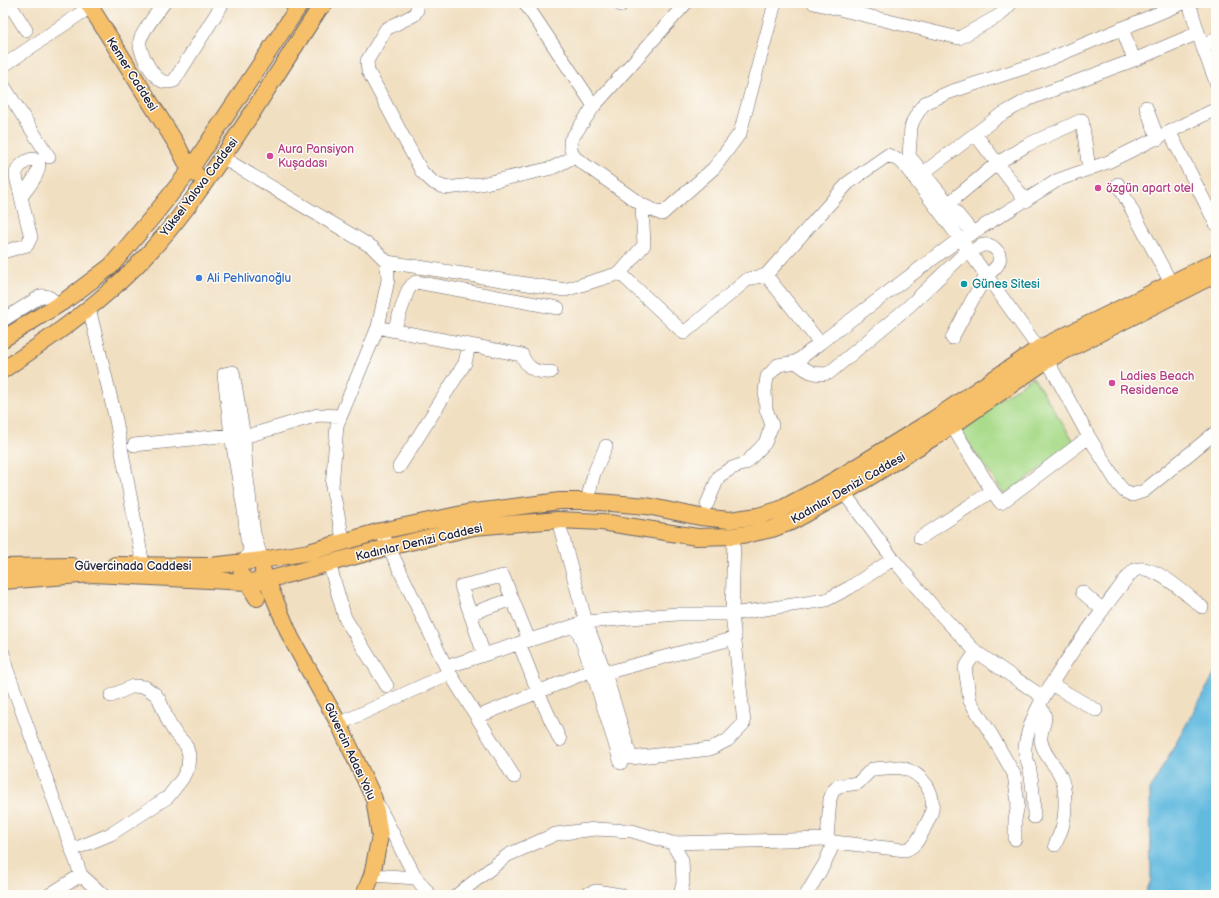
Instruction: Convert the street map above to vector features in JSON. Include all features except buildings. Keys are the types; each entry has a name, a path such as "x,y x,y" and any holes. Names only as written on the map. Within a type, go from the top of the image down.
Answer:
{"main road":[{"name":"Yüksel Yalova Caddesi","path":"3,339 53,309 111,266 190,170 301,3"},
{"name":"Yüksel Yalova Caddesi","path":"3,370 50,339 127,276 171,228 223,158 319,9 325,3"},
{"name":"Kemer Caddesi","path":"89,5 177,145 190,170"},
{"path":"177,145 205,148 223,158"},
{"path":"190,170 206,181"},
{"path":"1042,354 1171,282 1216,261"},
{"path":"1042,354 1216,274"},
{"path":"3,349 36,328 53,309"},
{"path":"3,362 71,322"},
{"name":"Kadınlar Denizi Caddesi","path":"262,560 309,552 382,531 467,513 560,502 587,501 646,506 700,517 730,520 758,516 781,509 840,486 952,426 1042,354"},
{"name":"Kadınlar Denizi Caddesi","path":"213,580 247,582 267,580 389,547 474,527 558,520 602,522 697,537 734,536 754,533 791,522 934,419 1042,354"},
{"path":"262,560 267,580"},
{"name":"Güvercinada Caddesi","path":"3,567 143,565 210,566 262,560"},
{"path":"257,598 247,582 241,576 239,568 243,562 255,564 262,570 267,580"},
{"name":"Güvercinada Caddesi","path":"3,581 93,574 213,580"},
{"name":"Güvercin Adası Yolu","path":"213,580 234,586 257,598 272,613 291,638"},
{"name":"Güvercin Adası Yolu","path":"267,580 291,638 339,724 374,798 380,836 372,875 364,895"}],"street":[{"path":"9,3 26,30"},
{"path":"159,5 142,36 140,47 156,76 165,82 174,81 223,3"},
{"path":"417,3 417,10 414,15 386,29 367,61 368,70 422,172 428,178 434,183 446,188 481,184 552,168 574,156"},
{"path":"526,3 594,106"},
{"path":"686,3 594,106 570,141 571,150 574,156 642,205 662,214 714,168 740,133 776,3"},
{"path":"814,3 959,38 1000,15 1012,3"},
{"path":"919,176 909,156 911,127 920,109 925,103 950,92 1042,62 1182,3"},
{"path":"1189,3 1203,48 1216,80"},
{"path":"3,66 89,5"},
{"path":"1122,28 1134,60"},
{"path":"919,176 999,116 1029,99 1134,60 1198,33"},
{"path":"1203,48 1216,38"},
{"path":"142,89 151,83 156,76"},
{"path":"3,86 49,157"},
{"path":"1146,107 1158,139"},
{"path":"796,362 806,370 813,373 820,375 829,373 908,307 966,248 973,233 1058,180 1108,162 1158,139 1216,109"},
{"path":"944,207 996,164 1027,145 1082,120 1089,169"},
{"path":"1170,133 1216,224"},
{"path":"975,134 996,164 1026,201"},
{"path":"620,273 684,332 748,279 766,275 849,182 888,155 902,162 919,176 944,207 973,233"},
{"path":"223,158 372,247 387,262 565,290 620,273 644,245 642,205"},
{"path":"1118,184 1171,282"},
{"path":"3,252 27,245 31,237 21,197"},
{"path":"944,207 966,248 1042,354 1089,437 1118,484 1124,491 1132,495 1144,491 1216,432"},
{"path":"707,504 719,476 732,468 746,463 765,443 772,425 766,409 765,392 767,377 778,365 796,362 954,243 966,248 984,245 993,247 998,251 999,263 986,276 952,338"},
{"path":"344,543 332,487 337,425 378,327 388,280 387,262"},
{"path":"766,275 820,343"},
{"path":"394,330 409,287 416,282 558,308"},
{"path":"3,320 41,296 48,296 53,309"},
{"path":"89,308 116,420 143,565"},
{"path":"378,327 522,355 526,364 533,370 551,372"},
{"path":"399,467 465,363 469,345"},
{"path":"134,445 237,436 318,416 340,416"},
{"path":"952,426 1001,504 1089,437"},
{"path":"237,436 246,470 254,534 262,560"},
{"path":"237,436 247,539 250,548 248,556 243,562"},
{"path":"587,501 594,473 606,446"},
{"path":"840,486 893,559 930,603 976,652 1041,702 1046,718 1042,730 1042,745 1060,775 1064,789 1065,810 1062,828 1055,846"},
{"path":"920,538 992,491"},
{"path":"558,520 592,670 621,763"},
{"path":"382,531 448,670 514,777"},
{"path":"581,623 605,673 631,758 710,749 728,740 744,724 732,614 734,536"},
{"path":"339,724 448,670 484,655 581,623 678,614 732,614 826,600 849,588 893,559"},
{"path":"329,563 345,618 387,686"},
{"path":"1034,816 1034,794 1030,770 1024,750 1027,733 1051,684 1068,658 1126,579 1134,570 1141,568 1157,572 1202,607"},
{"path":"484,655 461,586 503,576 512,599 538,692 560,740"},
{"path":"1082,592 1103,610"},
{"path":"470,614 512,599"},
{"path":"605,673 735,638"},
{"path":"976,652 965,668 970,701 1014,774 1018,804 1014,820 1015,839"},
{"path":"3,653 5,667 81,875 102,895"},
{"path":"477,717 592,670"},
{"path":"1051,684 1096,710"},
{"path":"72,850 111,834 168,797 182,779 188,767 189,755 186,745 175,733 159,699 155,694 145,687 134,686 111,696"},
{"path":"458,895 508,855 556,834 595,829 632,832 672,843 830,840 904,850 911,848 917,842 931,816 932,800 927,785 914,772 901,768 872,770 858,783 838,786 833,791 830,799 830,840 826,863 806,895"},
{"path":"374,798 416,878 430,895"},
{"path":"672,843 682,860 683,883 680,895"},
{"path":"49,895 81,875"},
{"path":"372,875 416,878"},
{"path":"584,895 596,891 621,895"}],"green space":[{"path":"1033,377 1075,443 1005,495 958,428"}],"water":[{"path":"1216,671 1216,895 1145,895 1151,880 1150,790"}],"place":[{"name":"Aura Pansiyon Kuşadası","path":"270,156"},
{"name":"özgün apart otel","path":"1098,188"},
{"name":"Ali Pehlivanoğlu","path":"199,278"},
{"name":"Günes Sitesi","path":"964,284"},
{"name":"Ladies Beach Residence","path":"1112,383"}]}
